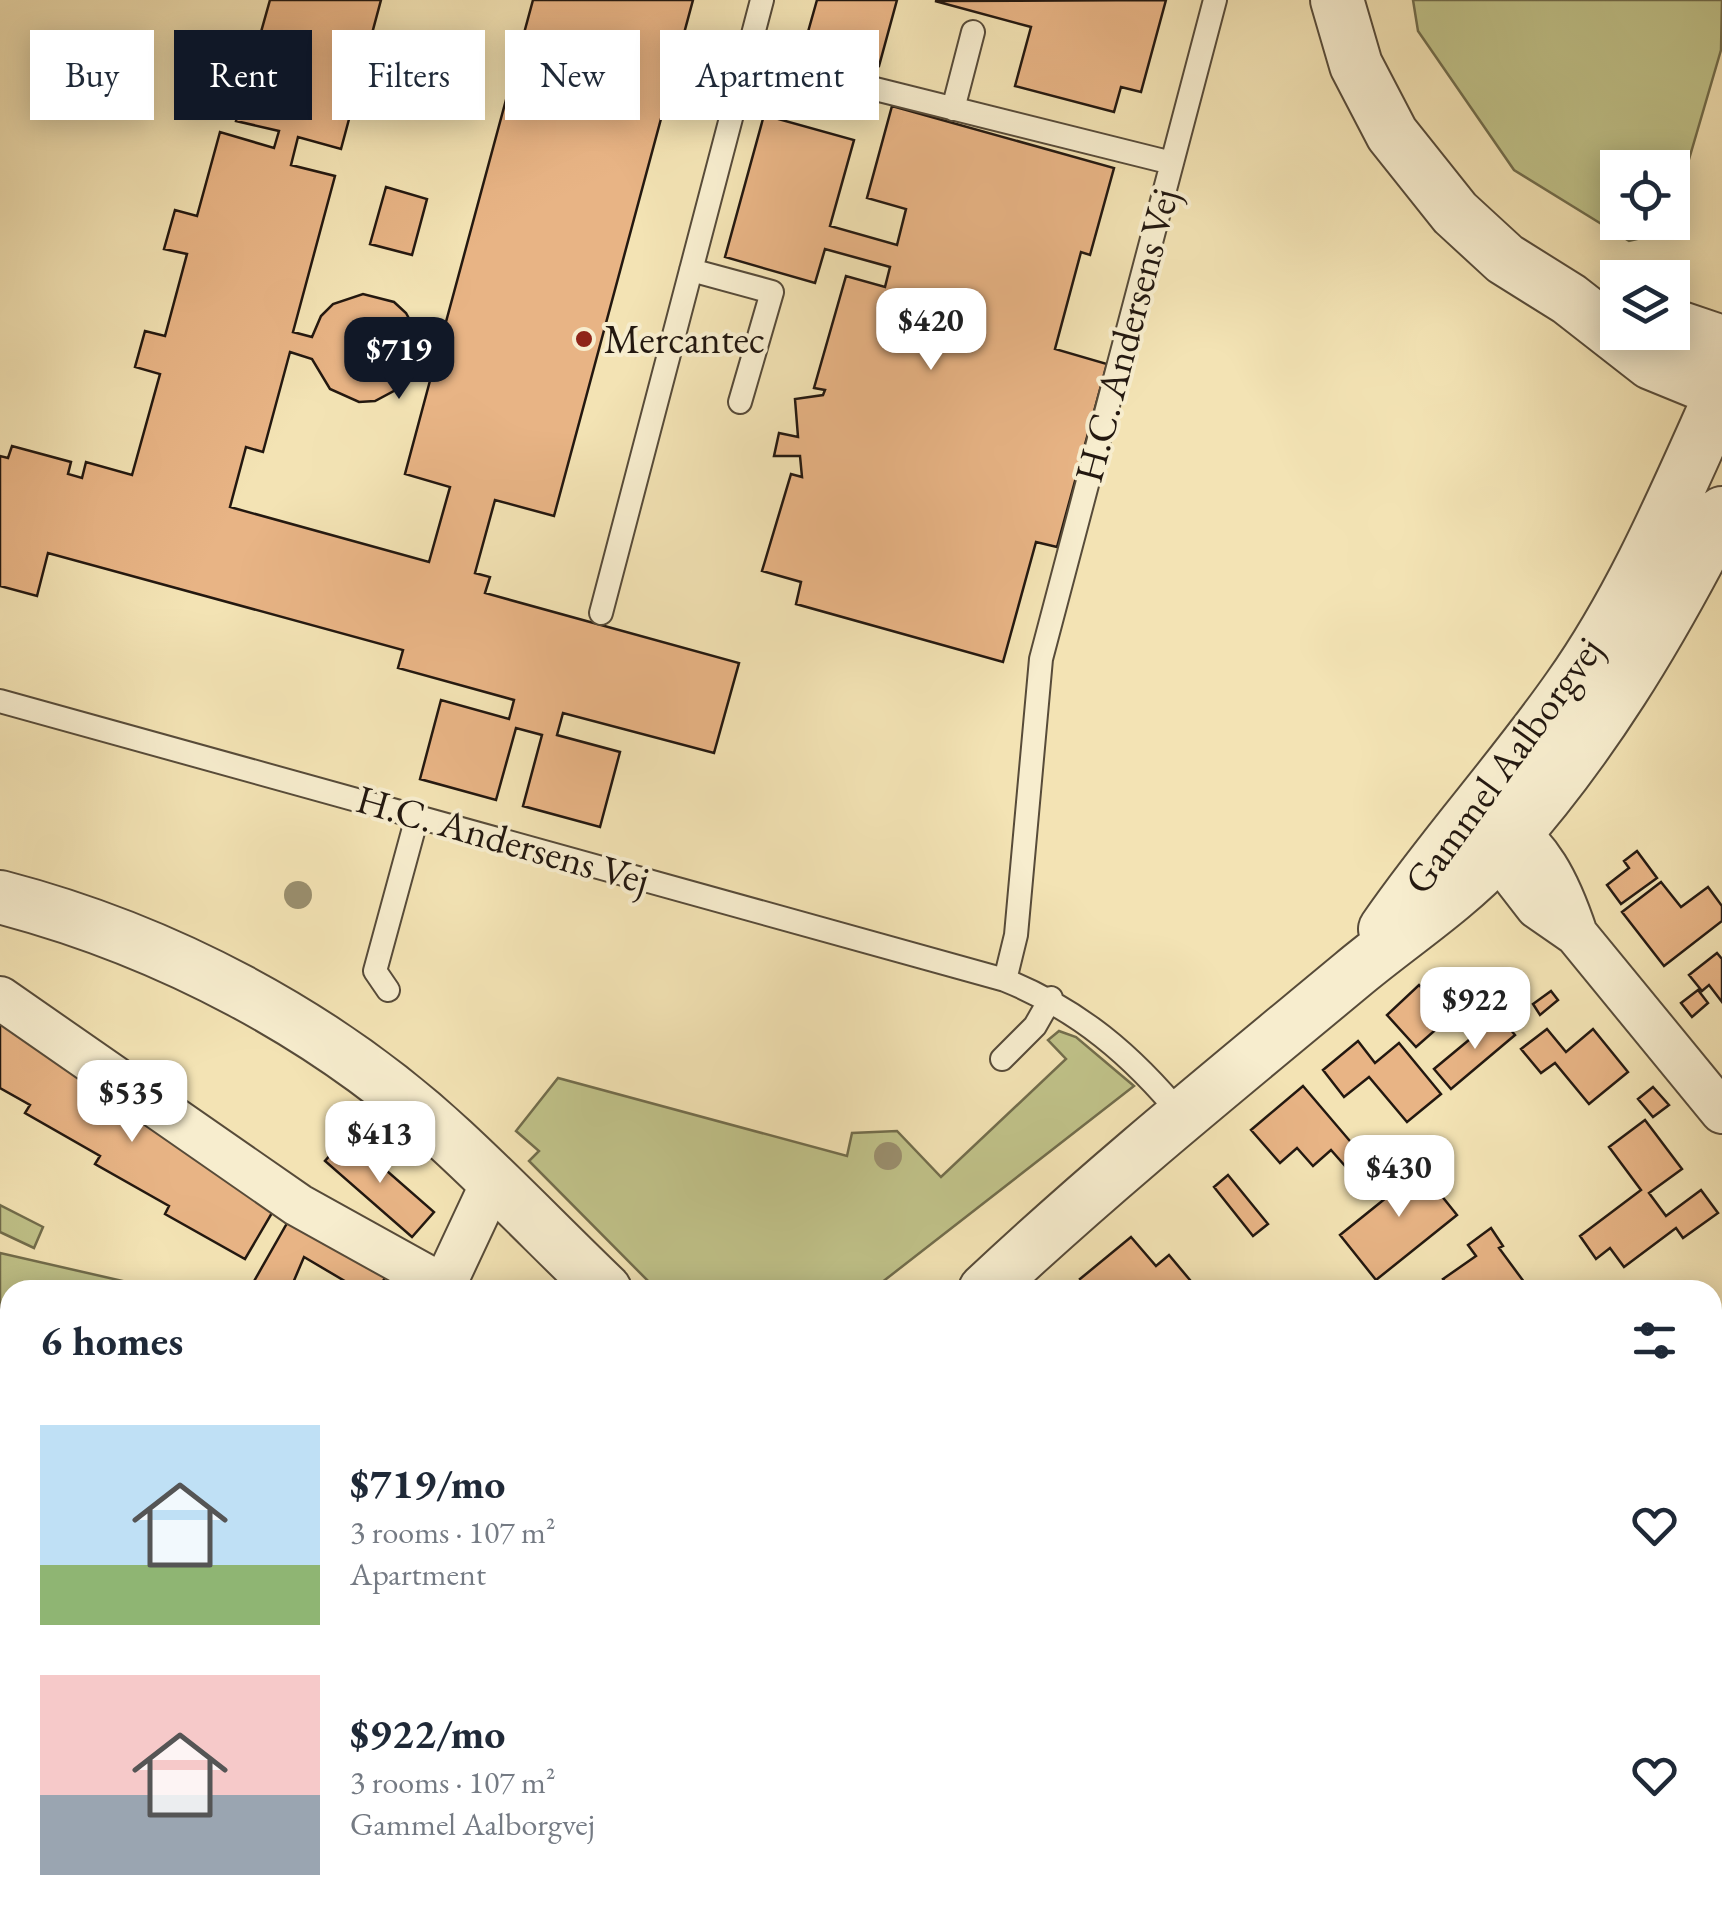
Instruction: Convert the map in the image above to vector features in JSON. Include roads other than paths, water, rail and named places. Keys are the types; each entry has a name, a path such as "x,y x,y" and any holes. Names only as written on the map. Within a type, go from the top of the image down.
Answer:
{"street":[{"path":"1337,0 1356,64 1392,134 1455,213 1506,259 1593,305 1651,363 1722,392"},
{"path":"1690,331 1722,342"},
{"name":"Gammel Aalborgvej","path":"995,1280 1356,972 1459,892 1497,830 1570,686 1644,558 1722,392"},
{"name":"Gammel Aalborgvej","path":"1497,830 1612,711 1676,602 1722,512"},
{"path":"1497,830 1538,907 1576,934 1722,1112"},
{"path":"0,897 182,958 334,1047 450,1138 595,1280"},
{"path":"0,998 298,1205 429,1280"},
{"path":"447,1280 493,1181"},
{"path":"540,1228 579,1280"},
{"name":"Gammel Aalborgvej","path":"967,1280 1034,1244"}],"lane":[{"path":"754,30 762,0"},
{"name":"H.C. Andersens Vej","path":"1005,980 1016,935 1041,660 1215,0"},
{"path":"953,108 973,32"},
{"name":"H.C. Andersens Vej","path":"879,90 1172,163"},
{"path":"602,612 731,120"},
{"path":"692,270 772,292 740,402"},
{"name":"H.C. Andersens Vej","path":"0,700 1005,980 1051,998 1113,1042 1149,1075 1184,1118"},
{"path":"388,990 376,971 417,817"},
{"path":"1002,1059 1035,1026 1051,998"}],"place":[{"name":"Mercantec","path":"584,339"}]}
